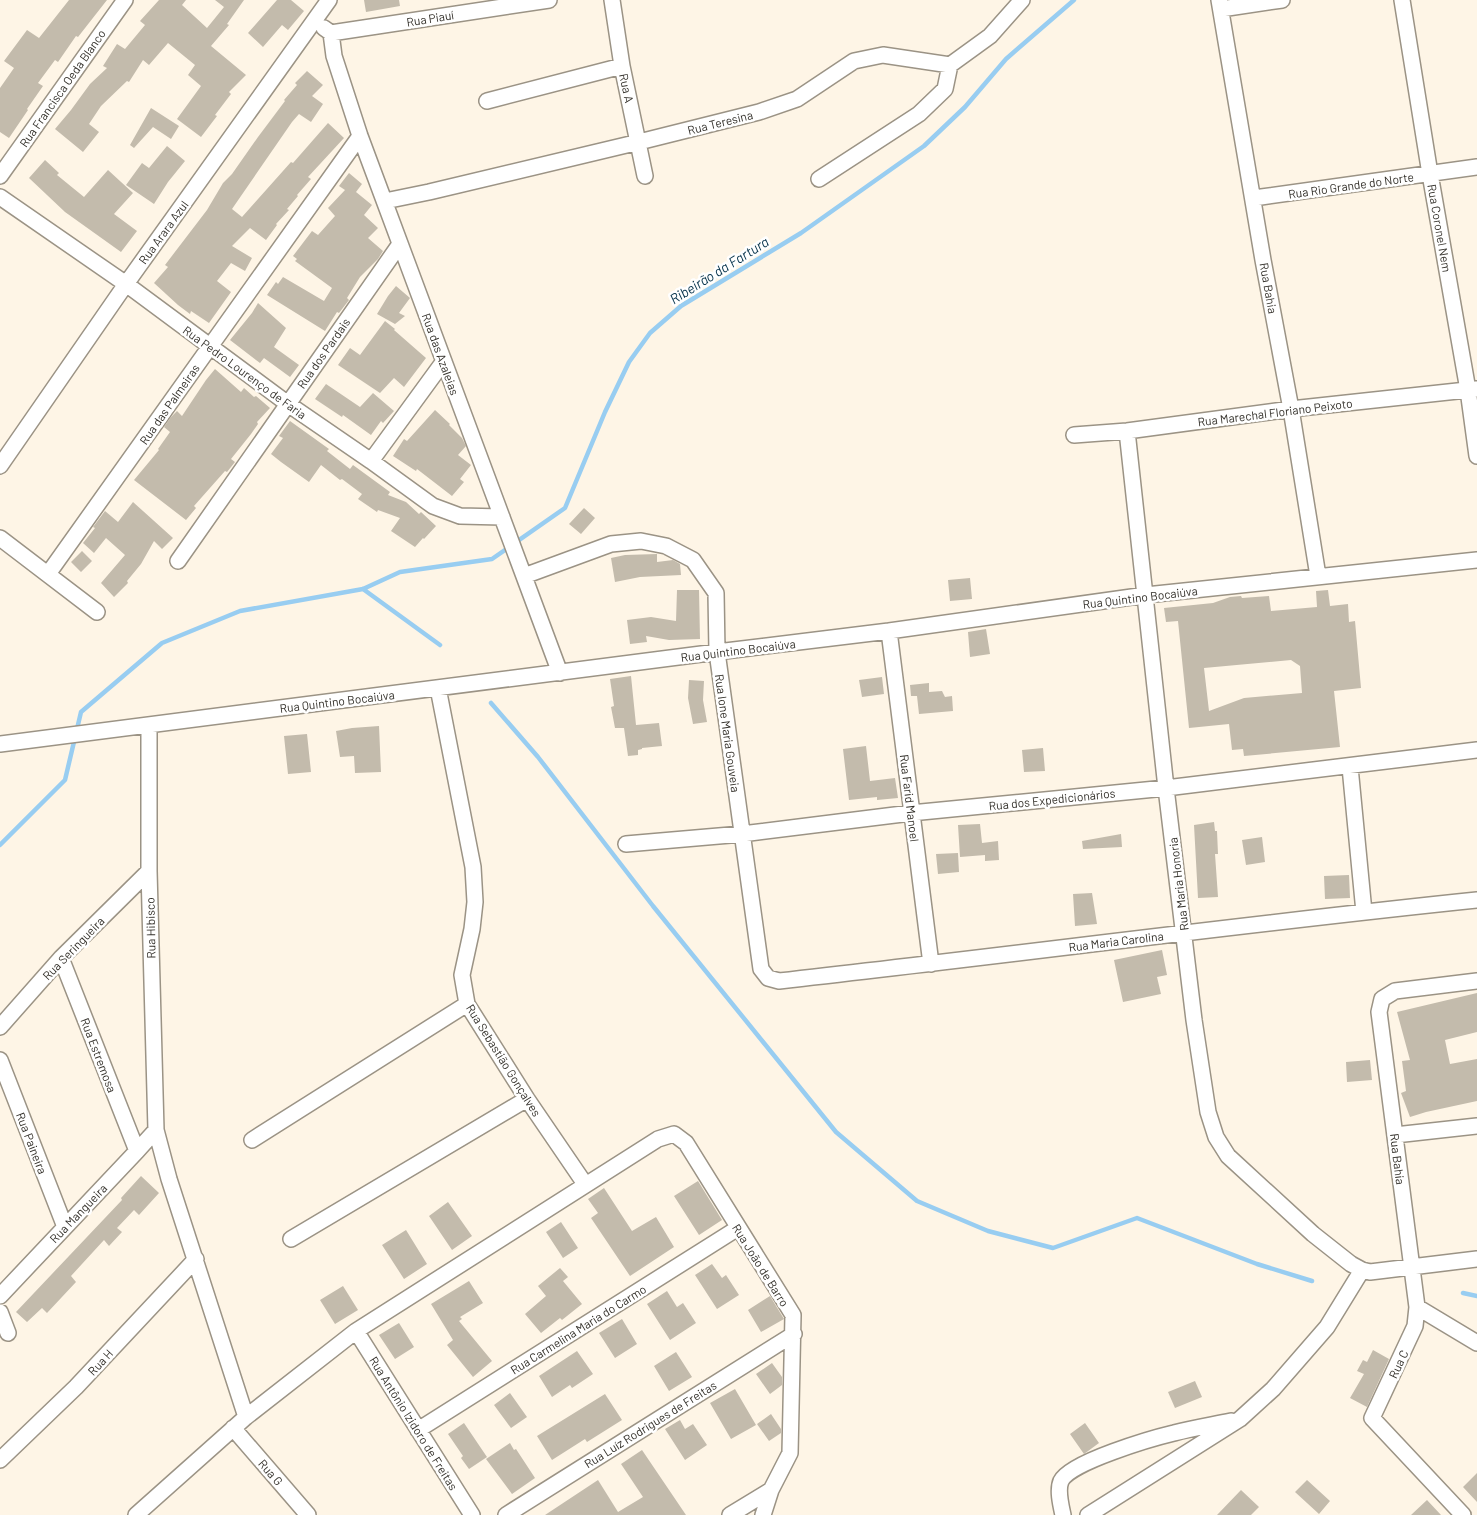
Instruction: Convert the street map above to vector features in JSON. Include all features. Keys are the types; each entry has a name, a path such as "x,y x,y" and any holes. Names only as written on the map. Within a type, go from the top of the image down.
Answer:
{"street":[{"name":"Rua Francisca Oeda Blanco","path":"0,176 125,0"},
{"name":"Rua Arara Azul","path":"0,466 126,284 329,0"},
{"name":"Rua Piauí","path":"331,33 549,0"},
{"name":"Rua A","path":"612,0 622,66 645,176"},
{"path":"819,179 919,114 945,89 950,66 990,36 1022,0"},
{"path":"1220,4 1282,0"},
{"name":"Rua Coronel Nem","path":"1402,0 1430,174 1472,390 1477,456"},
{"name":"Rua Bahia","path":"1220,4 1265,269 1291,408 1318,576"},
{"path":"314,21 331,33"},
{"name":"Rua das Azaleias","path":"331,33 334,56 360,136 560,673"},
{"name":"Rua Teresina","path":"385,201 759,112 796,99 854,61 883,56 950,66"},
{"path":"487,101 622,66"},
{"name":"Rua das Palmeiras","path":"48,574 360,136"},
{"name":"Rua Rio Grande do Norte","path":"1254,198 1477,167"},
{"name":"Rua Pedro Lourenço de Faria","path":"0,196 126,284 288,404 433,506 460,516 504,523"},
{"name":"Rua dos Pardais","path":"178,562 400,244"},
{"path":"371,461 444,361"},
{"name":"Rua Marechal Floriano Peixoto","path":"1074,435 1127,431 1291,408 1472,390"},
{"name":"Rua Maria Honoria","path":"1127,431 1166,788 1208,1112 1216,1137 1228,1156 1313,1234 1351,1264 1362,1270"},
{"path":"0,538 97,612"},
{"name":"Rua Ione Maria Gouveia","path":"524,576 611,544 641,542 666,546 693,560 716,593 718,652 761,969"},
{"name":"Rua Quintino Bocaiúva","path":"0,744 889,631 1146,595 1477,560"},
{"name":"Rua Farid Manoel","path":"889,631 931,964"},
{"name":"Rua Sebastião Gonçalves","path":"438,688 473,867 476,902 462,975 467,1004 527,1099 585,1184"},
{"name":"Rua Hibisco","path":"149,726 149,871 156,1130 246,1417"},
{"name":"Rua dos Expedicionários","path":"626,844 742,834 912,813 1166,788 1477,750"},
{"path":"1350,767 1364,912"},
{"name":"Rua Seringueira","path":"0,1028 62,958 149,871"},
{"name":"Rua Maria Carolina","path":"761,969 768,978 779,980 1477,900"},
{"name":"Rua Estremosa","path":"62,958 137,1151"},
{"name":"Rua Bahia","path":"1417,1307 1379,1012 1382,999 1395,991 1477,981"},
{"path":"252,1140 467,1004"},
{"name":"Rua Paineira","path":"0,1060 65,1227"},
{"path":"291,1239 527,1099"},
{"path":"1395,1136 1477,1126"},
{"name":"Rua Mangueira","path":"0,1296 156,1130"},
{"name":"Rua João de Barro","path":"585,1184 658,1139 674,1134 686,1143 793,1315 790,1453 771,1490 763,1515"},
{"path":"142,1513 233,1428 356,1331 585,1184"},
{"name":"Rua Carmelina Maria do Carmo","path":"418,1430 738,1228"},
{"path":"1088,1515 1240,1419 1273,1389 1326,1327 1362,1270 1370,1272 1477,1259"},
{"name":"Rua H","path":"0,1460 76,1387 196,1260"},
{"path":"1417,1307 1477,1343"},
{"name":"Rua C","path":"1417,1307 1415,1326 1372,1418 1463,1515"},
{"path":"0,1312 8,1333"},
{"name":"Rua Antônio Izidoro de Freitas","path":"356,1331 472,1515"},
{"name":"Rua Luíz Rodrigues de Freitas","path":"506,1515 794,1334"},
{"path":"1063,1515 1060,1497 1061,1481 1072,1470 1085,1463 1159,1437 1240,1419"},
{"name":"Rua G","path":"233,1428 308,1515"},
{"path":"730,1515 771,1490"}],"building":[{"path":"69,0 107,0 78,37 76,36 58,62 55,60 38,83 43,86 9,138 0,132 0,88 14,68 4,61 27,30 39,38"},
{"path":"159,0 186,0 182,5 207,28 224,7 215,0 244,0 227,24 229,25 211,46 246,75 229,92 231,94 201,137 177,119 201,86 188,75 195,65 168,43 149,65 143,60 129,82 127,81 101,106 89,124 99,132 83,152 55,129 90,84 107,68 103,66 117,44 125,49 145,25 140,21"},
{"path":"277,0 291,0 304,11 288,30 282,25 263,47 248,33"},
{"path":"364,0 399,0 400,6 366,12"},
{"path":"307,71 323,85 312,96 323,104 311,122 299,114 292,122 232,209 242,217 328,123 344,138 308,177 311,179 297,195 287,209 289,210 276,224 266,240 250,228 232,246 252,258 245,271 231,263 217,281 231,292 209,323 191,311 190,314 154,283 168,267 165,265 207,210 223,183 232,174 284,100 297,85 295,83"},
{"path":"151,108 179,126 171,139 153,127 134,148 130,145"},
{"path":"167,146 185,161 168,182 154,204 126,185 142,163 149,168"},
{"path":"45,160 59,173 57,175 84,197 108,170 133,193 114,214 137,231 121,252 65,212 29,178"},
{"path":"349,173 362,184 356,192 372,205 364,215 378,228 368,238 383,251 378,259 360,277 347,298 349,300 339,313 337,312 325,331 267,295 276,282 278,284 283,277 324,301 332,288 295,261 297,259 293,256 312,231 318,235 335,216 328,208 345,190 339,186"},
{"path":"396,286 410,298 399,313 405,316 395,324 377,314"},
{"path":"258,303 286,328 274,347 299,365 290,377 264,358 260,363 230,340"},
{"path":"385,321 426,358 404,387 394,378 380,393 338,365 350,348 360,355"},
{"path":"215,369 241,392 244,388 270,408 257,422 258,424 251,434 231,459 235,462 194,506 196,508 186,520 134,480 159,450 170,432 164,427 171,417 177,411 182,416"},
{"path":"326,384 360,407 373,393 394,411 383,423 381,421 371,435 343,415 342,417 315,399"},
{"path":"435,410 462,438 466,446 458,455 471,465 460,479 464,482 452,496 417,469 416,471 393,456 404,439 407,441"},
{"path":"290,421 329,449 327,451 350,469 353,465 390,492 388,495 406,502 419,514 421,512 436,526 415,547 391,531 400,518 378,510 377,512 358,499 362,494 321,465 309,482 281,462 271,454 283,438 279,436"},
{"path":"133,502 173,538 162,549 154,541 141,564 127,581 128,583 114,597 101,583 125,555 106,538 94,553 83,543 105,511 118,522"},
{"path":"584,508 595,518 581,534 569,524"},
{"path":"82,551 92,561 81,572 71,562"},
{"path":"657,554 657,562 673,560 680,564 681,575 640,577 615,582 611,558 625,555"},
{"path":"970,578 972,599 950,601 948,580"},
{"path":"677,590 699,590 700,639 669,640 646,636 647,642 630,644 627,620 651,617 676,621"},
{"path":"1328,590 1330,606 1348,604 1349,622 1355,621 1361,688 1334,691 1340,747 1244,756 1243,749 1232,750 1229,724 1189,728 1178,621 1166,622 1164,608 1213,603 1230,597 1241,596 1242,598 1269,596 1271,611 1317,607 1316,591","holes":["1291,660 1300,666 1302,693 1244,698 1209,711 1204,668"]},
{"path":"986,629 990,654 970,657 968,632"},
{"path":"631,676 636,725 659,723 662,746 642,748 638,750 638,755 628,756 624,728 615,728 611,707 614,706 610,679"},
{"path":"882,677 884,694 862,697 859,680"},
{"path":"689,680 704,681 703,700 707,722 693,724 688,698"},
{"path":"929,683 929,692 942,691 945,697 952,696 953,711 919,714 917,696 911,696 910,685"},
{"path":"379,726 381,772 355,773 354,756 340,757 336,731"},
{"path":"307,734 311,772 288,774 284,736"},
{"path":"866,746 870,781 895,778 898,798 877,800 877,797 849,800 843,749"},
{"path":"1043,748 1045,771 1024,772 1022,750"},
{"path":"1214,822 1215,831 1217,831 1218,854 1215,854 1218,897 1198,898 1194,825"},
{"path":"980,824 982,843 998,841 999,860 985,861 985,855 960,857 958,825"},
{"path":"1121,834 1122,847 1083,849 1082,841"},
{"path":"1262,837 1265,862 1246,865 1242,840"},
{"path":"958,853 959,872 938,874 936,854"},
{"path":"1349,875 1350,898 1325,899 1324,876"},
{"path":"1092,893 1097,924 1075,926 1073,894"},
{"path":"1162,950 1167,975 1157,977 1161,994 1123,1002 1114,960"},
{"path":"1477,993 1477,1032 1445,1040 1450,1064 1477,1059 1477,1101 1410,1117 1401,1093 1406,1091 1402,1061 1410,1060 1397,1012"},
{"path":"1370,1060 1372,1080 1347,1082 1346,1062"},
{"path":"141,1176 159,1193 139,1215 134,1210 117,1228 122,1232 109,1246 104,1240 71,1276 76,1282 47,1313 42,1308 27,1322 16,1312 122,1200 121,1198"},
{"path":"698,1181 722,1220 699,1235 674,1196"},
{"path":"604,1188 632,1231 656,1217 674,1247 630,1276 591,1218 598,1213 588,1199"},
{"path":"448,1202 472,1236 452,1250 429,1216"},
{"path":"561,1222 578,1248 563,1258 546,1232"},
{"path":"406,1230 427,1264 404,1279 382,1245"},
{"path":"712,1264 722,1278 726,1275 739,1295 717,1309 695,1275"},
{"path":"560,1268 568,1277 563,1281 582,1304 562,1320 560,1318 541,1333 525,1314 546,1296 538,1286"},
{"path":"469,1281 483,1303 460,1317 462,1319 459,1321 492,1361 473,1377 447,1345 453,1340 431,1304"},
{"path":"343,1286 358,1310 335,1324 320,1300"},
{"path":"667,1291 677,1307 683,1303 696,1323 670,1340 647,1304"},
{"path":"770,1296 784,1319 761,1332 748,1310"},
{"path":"622,1319 637,1344 615,1358 599,1333"},
{"path":"399,1323 414,1347 395,1359 379,1335"},
{"path":"1373,1350 1389,1359 1367,1407 1350,1398 1364,1374 1357,1371 1363,1360 1367,1362"},
{"path":"577,1351 593,1374 572,1388 570,1385 552,1397 539,1376"},
{"path":"676,1352 692,1377 669,1391 654,1366"},
{"path":"772,1363 782,1377 782,1385 770,1394 756,1374"},
{"path":"1195,1381 1202,1397 1175,1408 1168,1392"},
{"path":"735,1389 756,1425 731,1439 710,1403"},
{"path":"510,1393 527,1417 511,1428 494,1405"},
{"path":"605,1394 622,1420 587,1442 585,1439 552,1460 537,1436"},
{"path":"771,1414 781,1429 781,1433 769,1441 757,1424"},
{"path":"680,1420 685,1429 693,1424 707,1445 685,1460 665,1429"},
{"path":"464,1423 487,1457 469,1469 461,1458 463,1456 448,1434"},
{"path":"1085,1423 1099,1443 1084,1454 1070,1434"},
{"path":"510,1443 535,1478 512,1494 486,1459"},
{"path":"642,1450 686,1515 545,1515 598,1480 618,1512 643,1497 621,1464"},
{"path":"1477,1473 1477,1502 1463,1487"},
{"path":"1307,1480 1330,1501 1319,1514 1295,1492"},
{"path":"1241,1490 1259,1507 1251,1515 1217,1515"},
{"path":"1427,1500 1441,1515 1411,1515"}],"waterway":[{"name":"Ribeirão da Fartura","path":"0,845 65,780 81,712 162,643 240,611 363,589 400,572 492,559 565,508 605,412 629,362 650,333 681,306 801,233 924,146 965,107 1006,59 1074,0"},
{"path":"363,589 440,645"},
{"path":"491,703 538,757 653,906 836,1132 917,1201 988,1231 1053,1248 1137,1218 1257,1264 1312,1281"},
{"path":"1463,1293 1477,1296"}]}
